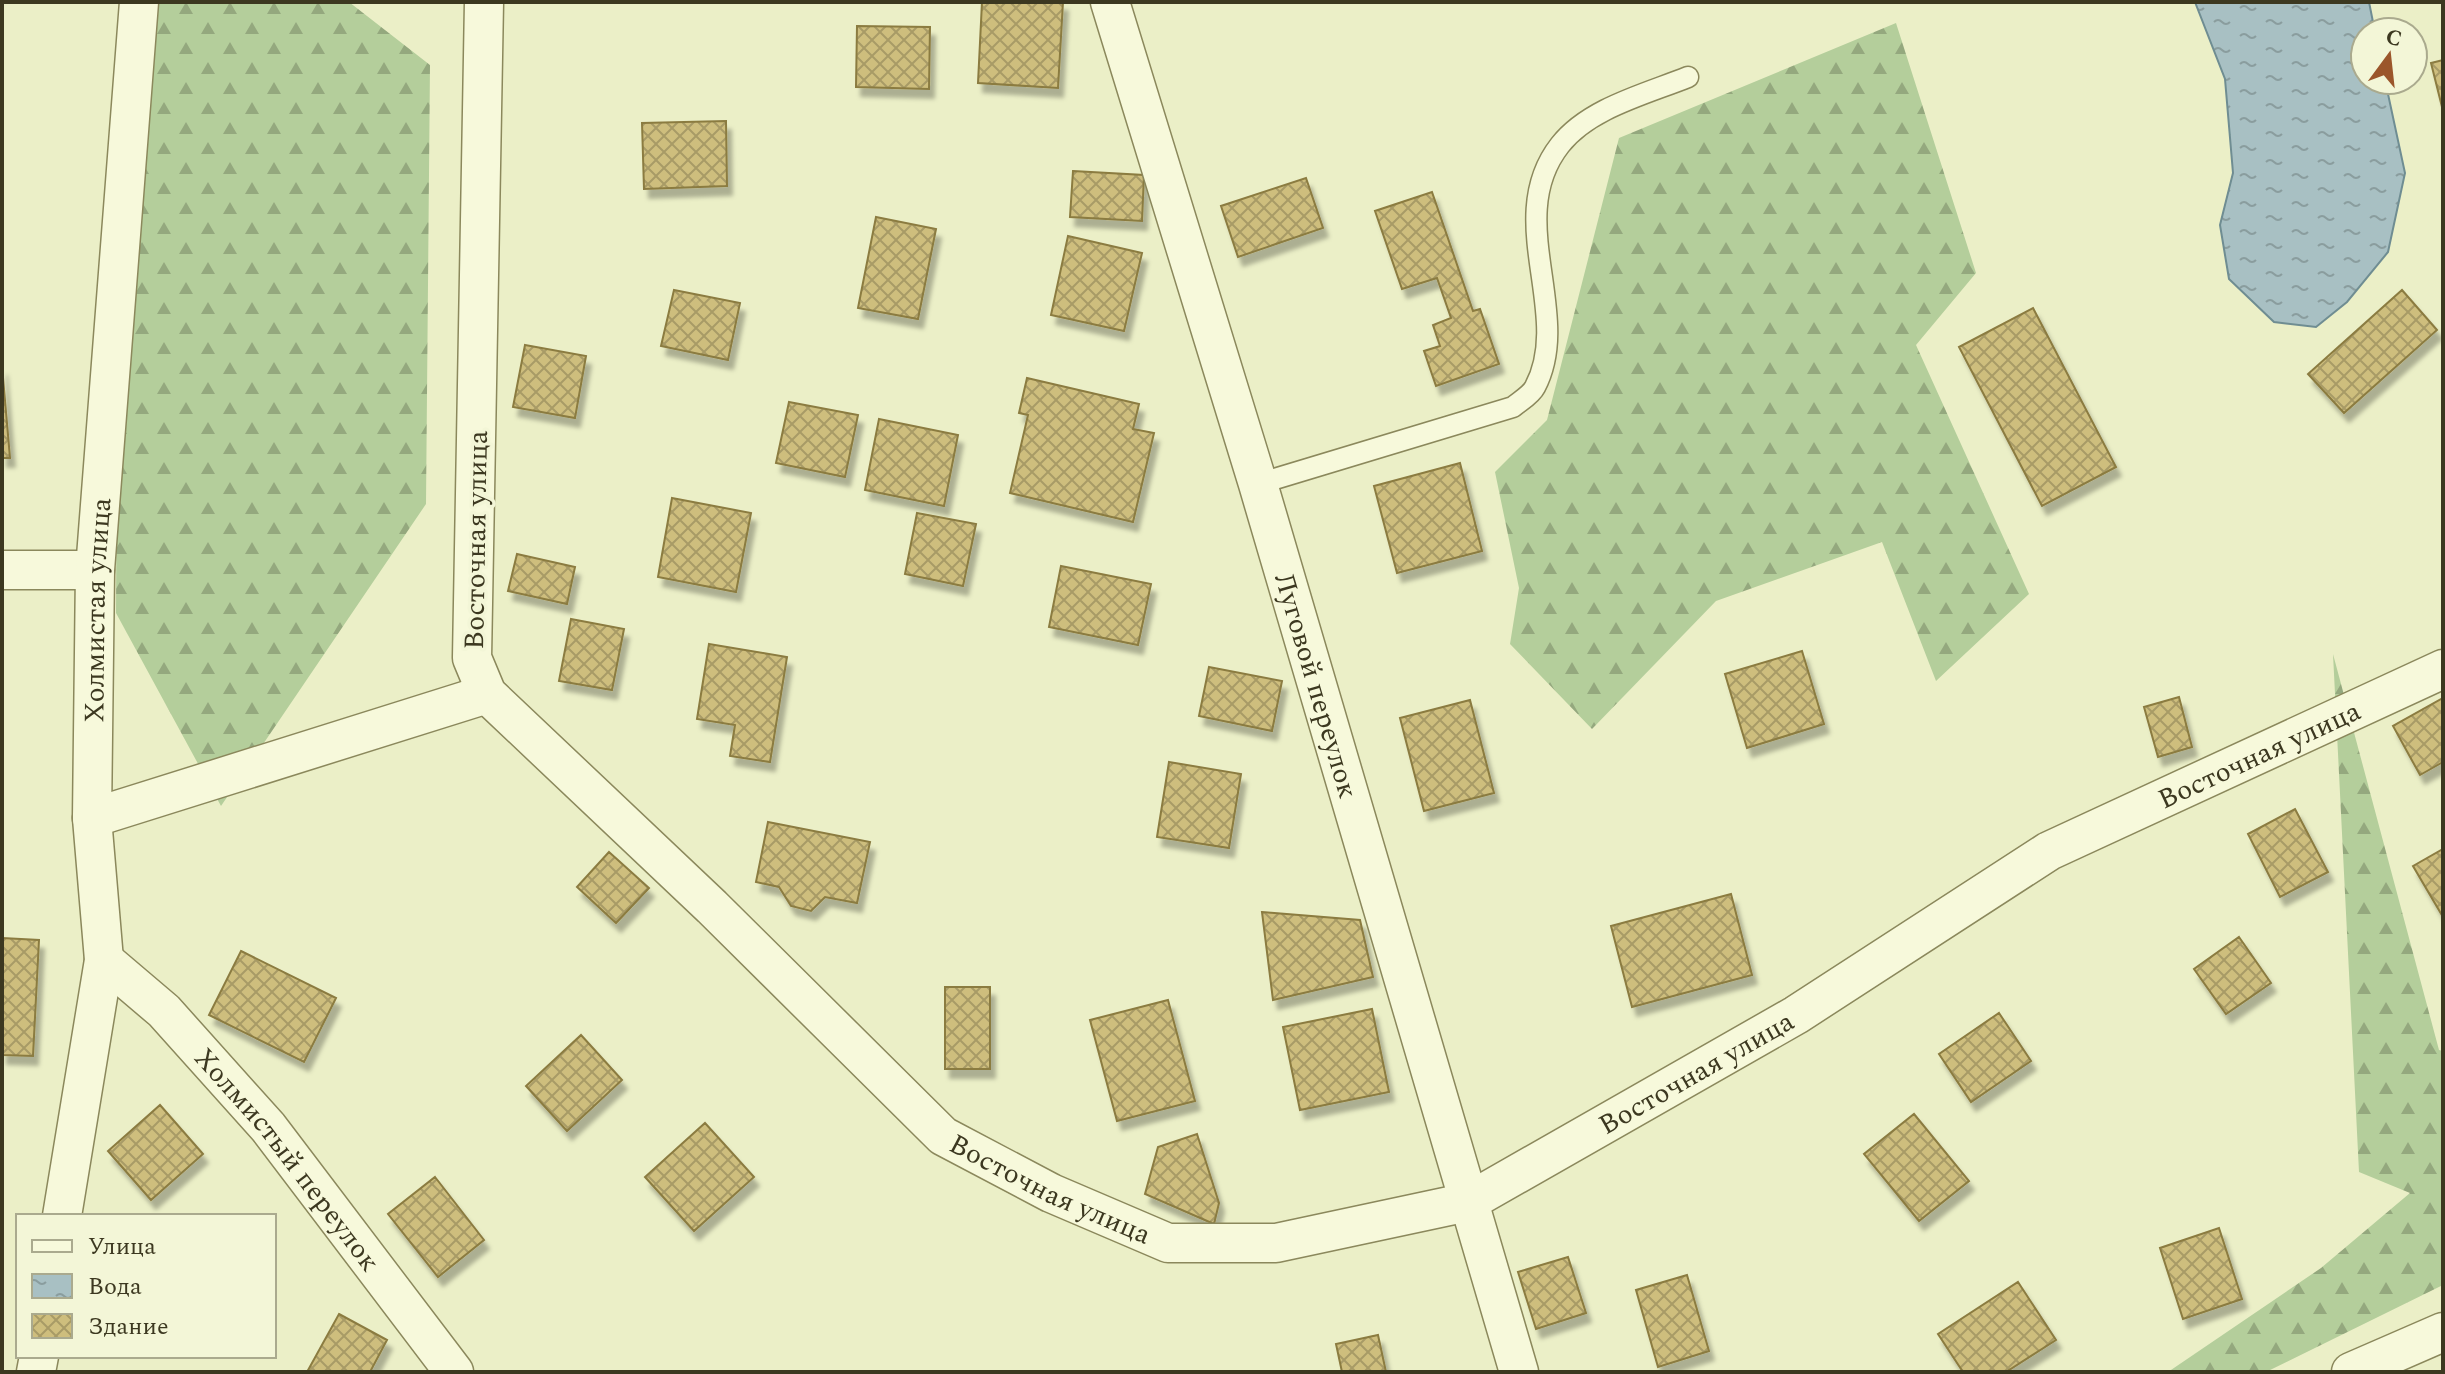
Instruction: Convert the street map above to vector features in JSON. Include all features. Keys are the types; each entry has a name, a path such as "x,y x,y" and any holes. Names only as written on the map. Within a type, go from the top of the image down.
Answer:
{"street":[{"name":"Холмистая улица","path":"62,1214 104,960 92,818 95,570 139,2"},
{"name":"Восточная улица","path":"484,2 472,658 487,694 712,907 943,1136 1051,1193 1168,1243 1276,1243 1468,1202 1796,1015 2049,851 2443,669"},
{"name":"Луговой переулок","path":"1110,2 1258,484 1519,1372"},
{"path":"2,570 95,570"},
{"path":"92,818 487,694"},
{"name":"Холмистый переулок","path":"104,960 164,1011 268,1127 454,1372"},
{"path":"2351,1372 2443,1332"}],"lane":[{"path":"1258,484 1513,407 1534,389 1545,360 1546,325 1535,233 1539,186 1560,144 1597,114 1688,77"}],"green space":[{"path":"119,2 349,2 430,65 426,504 221,806 116,613"},
{"path":"1896,23 1976,273 1916,345 2029,594 1936,681 1882,542 1716,601 1592,729 1510,644 1519,588 1495,472 1547,420 1619,138"},
{"path":"2333,654 2439,1050 2443,1051 2443,1285 2266,1372 2168,1372 2321,1268 2410,1193 2359,1172"}],"water":[{"path":"2195,2 2369,2 2372,16 2349,16 2349,96 2388,96 2405,173 2388,252 2347,302 2316,327 2274,322 2229,279 2220,225 2233,173 2225,79"}],"building":[{"path":"982,2 1063,2 1058,88 978,83"},
{"path":"857,26 930,27 929,89 856,87"},
{"path":"2443,60 2443,111 2431,63"},
{"path":"726,121 727,186 644,189 642,123"},
{"path":"1073,171 1144,175 1142,221 1070,217"},
{"path":"1306,178 1323,228 1238,257 1221,206"},
{"path":"1432,192 1473,311 1480,309 1499,364 1436,386 1424,351 1440,346 1433,325 1451,318 1437,278 1402,289 1375,211"},
{"path":"876,217 936,229 918,319 858,308"},
{"path":"1068,236 1142,253 1124,331 1051,315"},
{"path":"674,290 740,303 728,360 661,346"},
{"path":"2402,290 2437,330 2344,413 2308,374"},
{"path":"2033,308 2116,467 2042,506 1959,347"},
{"path":"525,345 586,356 575,418 513,407"},
{"path":"2,366 10,458 2,458"},
{"path":"1027,378 1139,404 1133,429 1154,433 1133,522 1010,493 1028,415 1019,413"},
{"path":"789,402 858,415 845,477 776,463"},
{"path":"879,419 958,435 944,506 865,490"},
{"path":"1460,463 1482,551 1397,573 1374,486"},
{"path":"672,498 751,513 736,592 658,577"},
{"path":"917,513 976,524 963,586 905,574"},
{"path":"517,554 575,567 567,604 508,591"},
{"path":"1061,566 1151,584 1138,645 1049,627"},
{"path":"571,619 624,629 612,690 559,681"},
{"path":"709,644 787,657 770,762 730,756 735,725 697,719"},
{"path":"1802,651 1824,724 1747,748 1725,674"},
{"path":"1209,667 1282,681 1272,731 1199,716"},
{"path":"2179,697 2192,747 2158,757 2144,707"},
{"path":"2443,698 2443,762 2420,775 2393,726"},
{"path":"1470,700 1494,793 1424,811 1400,718"},
{"path":"1169,762 1241,774 1229,848 1157,837"},
{"path":"2295,809 2328,872 2280,897 2248,834"},
{"path":"768,822 870,842 857,903 825,897 811,911 791,906 779,887 756,882"},
{"path":"2443,849 2443,917 2413,866"},
{"path":"609,852 649,888 616,923 577,887"},
{"path":"1731,894 1752,975 1632,1007 1611,926"},
{"path":"1262,912 1360,920 1373,977 1273,1000"},
{"path":"2239,937 2271,983 2226,1014 2194,969"},
{"path":"2,938 39,940 33,1056 2,1055"},
{"path":"241,951 336,998 304,1062 209,1015"},
{"path":"945,987 990,987 990,1069 945,1069"},
{"path":"1168,1000 1195,1101 1117,1121 1090,1020"},
{"path":"1372,1009 1389,1092 1300,1110 1283,1027"},
{"path":"1999,1013 2031,1061 1971,1102 1939,1054"},
{"path":"581,1035 622,1080 567,1131 526,1086"},
{"path":"160,1105 203,1154 151,1200 108,1151"},
{"path":"1914,1114 1969,1181 1919,1221 1864,1154"},
{"path":"705,1123 754,1177 694,1231 645,1177"},
{"path":"1197,1134 1219,1203 1214,1224 1145,1194 1158,1147"},
{"path":"435,1177 484,1240 438,1277 388,1214"},
{"path":"2219,1228 2242,1299 2183,1319 2160,1248"},
{"path":"1568,1257 1586,1313 1536,1329 1518,1272"},
{"path":"1687,1275 1709,1351 1658,1367 1636,1290"},
{"path":"2018,1282 2056,1340 2006,1372 1963,1372 1938,1334"},
{"path":"339,1314 387,1340 370,1372 307,1372"},
{"path":"1378,1335 1386,1372 1342,1372 1336,1344"}]}
